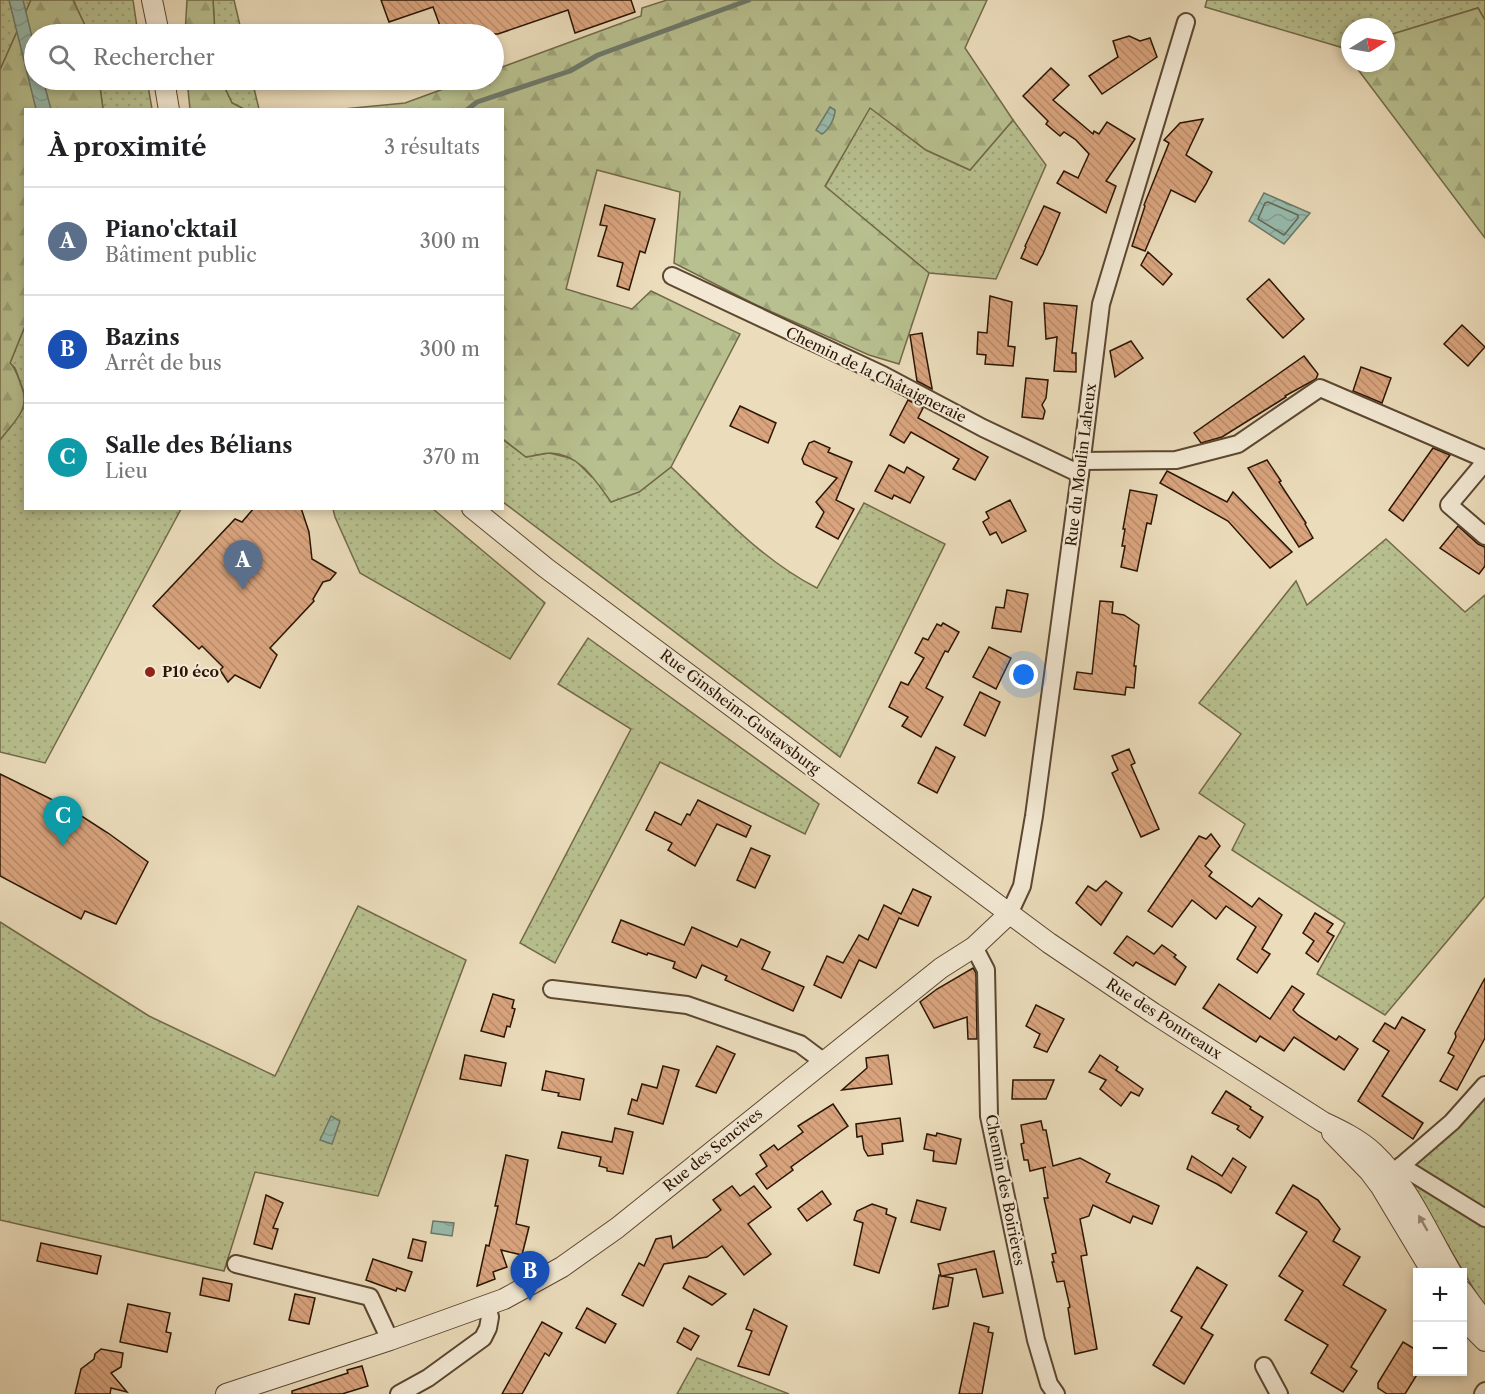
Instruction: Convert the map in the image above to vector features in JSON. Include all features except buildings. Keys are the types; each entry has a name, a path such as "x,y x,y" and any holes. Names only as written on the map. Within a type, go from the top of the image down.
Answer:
{"street":[{"path":"152,0 158,24"},
{"path":"162,24 166,0"},
{"name":"Rue du Moulin Laheux","path":"1009,914 1022,886 1034,816 1101,304 1186,22"},
{"path":"166,90 169,108"},
{"name":"Chemin de la Châtaigneraie","path":"672,276 882,375 983,428 1081,467"},
{"path":"1081,467 1176,460 1238,444 1320,388 1485,460 1449,505 1485,536"},
{"name":"Rue Ginsheim-Gustavsburg","path":"474,510 546,568 1009,914"},
{"name":"Rue des Sencives","path":"226,1394 487,1306 537,1282 616,1228 941,968 974,946 1009,914"},
{"name":"Rue des Pontreaux","path":"1009,914 1153,1013 1323,1122 1369,1171 1392,1176 1404,1191 1449,1268"},
{"name":"Chemin des Boirières","path":"974,946 986,970 989,1116 1036,1340 1049,1384 1056,1394"},
{"path":"552,988 687,1005 800,1044 824,1062"},
{"path":"1485,1085 1452,1122 1392,1176 1485,1218"},
{"name":"Rue des Pontreaux","path":"1392,1176 1430,1268"},
{"path":"236,1264 370,1297 390,1340"},
{"path":"1467,1298 1485,1322"},
{"path":"399,1394 428,1377 483,1338 490,1317 487,1306"},
{"path":"1466,1322 1485,1341"},
{"path":"1264,1366 1280,1394"}],"green space":[{"path":"0,0 31,0 0,70"},
{"path":"31,0 73,0 84,24 24,24 24,90 100,90 103,108 24,108 24,328 10,363 19,379 24,401 20,414 0,440 0,70"},
{"path":"73,0 133,0 137,24 84,24"},
{"path":"187,0 213,0 214,24 186,24"},
{"path":"213,0 234,0 240,24 214,24"},
{"path":"667,0 987,0 965,48 1013,120 970,170 926,150 870,108 825,186 929,273 899,364 869,355 754,304 674,263 680,192 597,170 566,289 632,309 651,291 740,334 671,467 639,492 611,502 586,470 570,458 550,453 526,457 504,440 504,108 354,108 405,103 441,90 504,90 504,66 641,16 642,8"},
{"path":"1207,0 1485,0 1485,20 1478,8 1395,33 1395,18 1341,18 1341,48 1205,7"},
{"path":"1478,8 1485,20 1485,238 1360,72 1395,72 1395,33"},
{"path":"100,90 149,90 152,108 103,108"},
{"path":"188,90 226,90 232,103 242,108 190,108"},
{"path":"226,90 254,90 259,108 242,108 232,103"},
{"path":"870,107 926,150 970,170 1013,120 1046,165 996,279 929,273 825,187"},
{"path":"24,328 24,392 15,368 10,363"},
{"path":"24,407 24,510 180,510 45,763 0,752 0,440"},
{"path":"504,440 526,457 549,453 574,459 592,477 639,492 671,467 722,517 758,548 796,576 817,588 864,503 945,544 840,757 504,503"},
{"path":"333,510 434,510 545,603 510,659 360,573"},
{"path":"1386,539 1465,612 1485,595 1485,896 1385,1015 1317,974 1345,923 1232,850 1245,824 1199,793 1241,734 1199,703 1296,581 1307,605"},
{"path":"588,638 819,804 805,834 660,762 555,963 520,943 631,729 558,684"},
{"path":"358,906 466,960 378,1196 255,1172 224,1271 0,1220 0,922 149,1016 275,1076"},
{"path":"1485,1096 1485,1308 1467,1278 1467,1268 1461,1268 1406,1175"},
{"path":"697,1358 789,1394 677,1394"}],"water":[{"path":"9,0 23,0 29,24 24,24 24,61"},
{"path":"31,90 46,90 51,108 36,108"},
{"path":"830,107 835,110 834,117 822,134 816,130"},
{"path":"1264,193 1310,213 1284,244 1249,221"},
{"path":"331,1116 340,1121 332,1144 320,1140"},
{"path":"433,1221 454,1223 452,1236 431,1233"}],"waterway":[{"path":"470,108 477,102 570,71 598,55 749,0"}],"place":[{"name":"Piano'cktail","path":"243,590"},
{"name":"P10 éco","path":"150,672"},
{"name":"Salle des Bélians","path":"63,846"},
{"name":"Bazins","path":"530,1301"}]}
